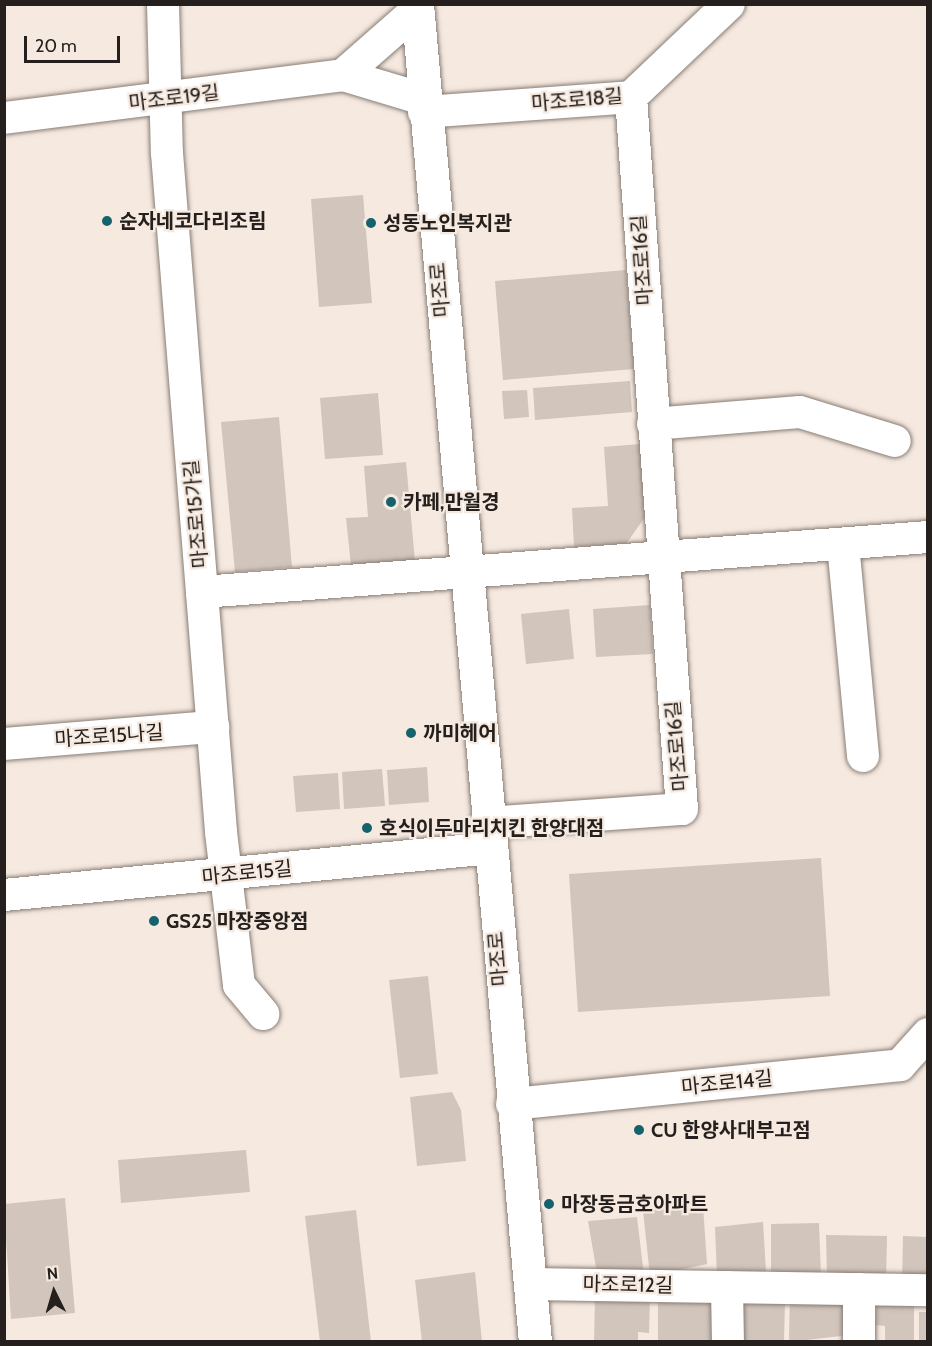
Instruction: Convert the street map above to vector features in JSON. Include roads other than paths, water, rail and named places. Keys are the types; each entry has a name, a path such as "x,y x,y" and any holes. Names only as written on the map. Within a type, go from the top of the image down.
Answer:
{"main road":[{"name":"마조로","path":"417,7 487,835 536,1341"}],"street":[{"name":"마조로15가길","path":"163,4 164,100 226,875 239,985 263,1014"},
{"name":"마조로18길","path":"424,106 631,97 729,4"},
{"path":"417,7 343,75 424,106"},
{"name":"마조로19길","path":"4,118 164,100 343,75"},
{"name":"마조로16길","path":"487,835 682,809 662,559 631,97"},
{"path":"653,424 800,412 895,441"},
{"path":"202,592 465,576 927,537"},
{"path":"843,544 863,756"},
{"name":"마조로15나길","path":"4,744 213,728"},
{"name":"마조로15길","path":"4,895 226,875 487,835"},
{"name":"마조로14길","path":"513,1104 900,1065 927,1034"},
{"name":"마조로12길","path":"530,1284 927,1290"},
{"path":"727,1287 728,1341"},
{"path":"859,1289 859,1341"}],"place":[{"name":"순자네코다리조림","path":"107,221"},
{"name":"성동노인복지관","path":"371,223"},
{"name":"카페,만월경","path":"391,502"},
{"name":"까미헤어","path":"411,733"},
{"name":"호식이두마리치킨 한양대점","path":"367,828"},
{"name":"GS25 마장중앙점","path":"154,921"},
{"name":"CU 한양사대부고점","path":"639,1130"},
{"name":"마장동금호아파트","path":"549,1204"}]}
